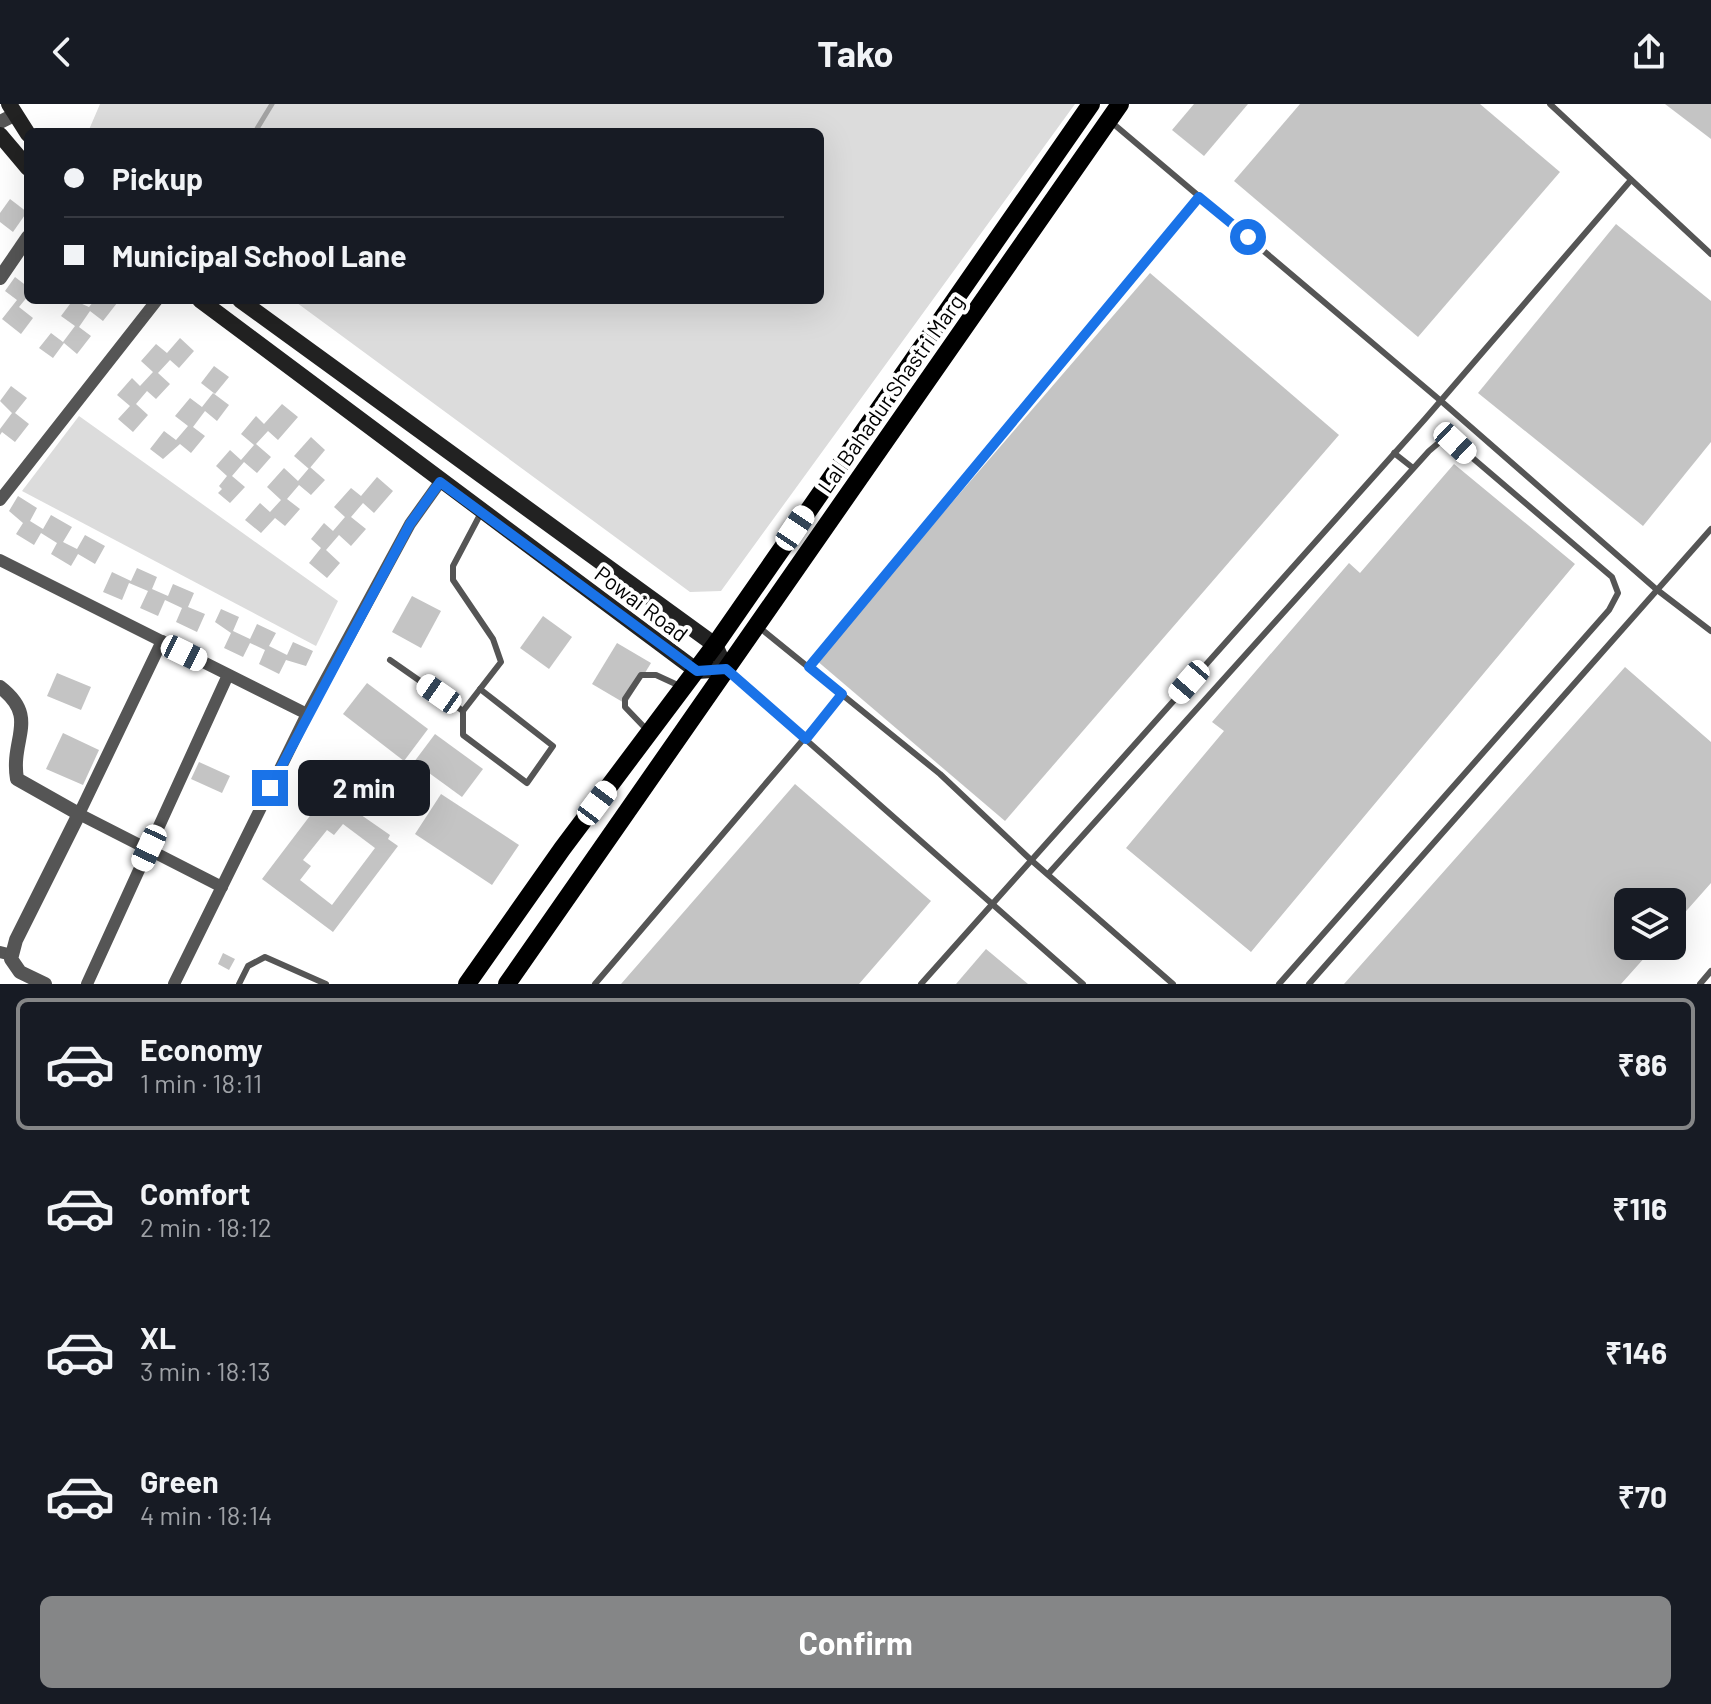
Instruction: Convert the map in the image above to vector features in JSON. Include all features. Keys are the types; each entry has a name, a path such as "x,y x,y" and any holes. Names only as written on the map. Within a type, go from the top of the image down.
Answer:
{"main road":[{"name":"Lal Bahadur Shastri Marg","path":"697,671 1093,104"},
{"name":"Lal Bahadur Shastri Marg","path":"507,984 1120,104"},
{"path":"8,114 24,130"},
{"path":"0,135 7,152 24,165"},
{"name":"Powai Road","path":"205,304 697,671 726,669 715,645 246,304"},
{"path":"467,984 562,849 697,671"},
{"path":"562,849 588,867"}],"street":[{"path":"1093,104 1109,120"},
{"path":"0,278 24,243"},
{"path":"0,500 154,304"},
{"path":"174,984 307,714 410,524 440,482"},
{"path":"0,560 307,714"},
{"path":"45,984 20,972 6,954 79,814 162,641"},
{"path":"87,984 228,675"},
{"path":"0,687 17,700 23,714 15,761 17,779 222,887"}],"lane":[{"path":"1550,104 1711,254"},
{"path":"1109,120 1441,401 1656,589 1711,631"},
{"path":"921,984 1441,401 1631,180"},
{"path":"809,667 1199,197"},
{"path":"1049,873 1413,468 1442,440 1455,443 1612,577 1618,593 1609,610 1279,984"},
{"path":"1394,453 1413,468"},
{"path":"480,689 553,746 527,783 463,735 463,711 480,689 501,662 493,639 453,580 453,566 482,511"},
{"path":"1309,984 1711,529"},
{"path":"757,625 940,774 1031,860 1173,984"},
{"path":"390,660 463,711"},
{"path":"726,669 1083,984"},
{"path":"650,733 625,707 625,699 641,675 656,675 684,688"},
{"path":"595,984 842,694"},
{"path":"239,984 248,966 265,957 326,984"},
{"path":"1700,984 1711,971"}],"shaded area":[{"path":"100,104 1075,104 721,591 690,592 298,304 824,304 824,128 90,128"},
{"path":"79,416 338,601 316,646 22,491"}],"building":[{"path":"1194,104 1248,104 1204,156 1172,130"},
{"path":"1300,104 1480,104 1560,172 1418,337 1234,181"},
{"path":"1665,104 1711,104 1711,139"},
{"path":"10,199 24,210 24,216 13,232 0,222 0,213"},
{"path":"1616,224 1711,301 1711,442 1643,526 1478,393"},
{"path":"1150,273 1339,435 1005,821 816,660"},
{"path":"15,277 24,284 24,301 19,307 33,318 21,334 2,319 17,300 5,291"},
{"path":"70,304 89,307 92,304 116,304 103,321 90,311 79,327 91,336 77,354 64,343 53,358 39,348 51,333 63,342 75,326 61,316"},
{"path":"180,338 194,351 179,368 170,360 158,373 170,384 156,399 147,391 136,404 148,415 133,432 118,419 130,406 117,395 132,378 140,386 153,372 141,361 156,344 167,353"},
{"path":"214,366 229,377 215,394 201,383"},
{"path":"11,386 27,398 15,413 29,424 15,442 2,432 0,435 0,429 12,413 0,401"},
{"path":"213,393 229,405 217,421 205,411 193,427 205,436 191,453 180,444 163,459 150,449 164,431 176,440 188,426 175,416 190,398 202,407"},
{"path":"282,404 298,417 278,440 268,431 256,444 271,457 257,473 244,462 232,476 245,487 230,503 218,493 227,476 216,466 230,450 241,460 254,445 241,434 256,416 264,424"},
{"path":"311,437 325,450 309,469 294,456"},
{"path":"1454,464 1575,564 1251,952 1126,848 1224,731 1212,722 1349,563 1360,573"},
{"path":"310,467 325,480 311,495 299,485 287,499 300,509 285,526 275,518 261,533 245,520 260,503 270,512 281,500 267,487 284,468 298,481"},
{"path":"377,477 393,491 374,513 363,503 351,517 366,529 351,546 339,535 326,550 340,563 327,578 309,563 321,548 311,539 324,523 333,531 345,517 334,507 351,488 361,496"},
{"path":"18,496 37,508 30,521 43,529 51,515 72,527 63,542 77,549 85,535 105,546 95,564 78,554 71,566 51,554 57,543 41,533 34,545 16,534 23,523 9,511"},
{"path":"137,568 157,577 152,589 168,596 173,584 194,593 188,607 205,614 197,632 176,622 182,608 165,600 158,616 140,608 148,591 129,583 122,600 103,592 112,572 131,581"},
{"path":"412,596 441,611 421,648 392,632"},
{"path":"221,609 239,617 233,631 250,639 257,624 276,633 269,646 287,655 293,642 313,651 306,666 286,660 279,674 259,664 265,650 250,643 243,657 224,648 231,633 215,622"},
{"path":"543,616 572,637 549,669 520,648"},
{"path":"617,643 651,663 626,704 592,684"},
{"path":"1625,667 1711,742 1711,883 1686,911 1686,888 1614,888 1614,960 1642,960 1621,984 1344,984"},
{"path":"57,673 91,687 81,710 47,696"},
{"path":"367,683 428,729 404,761 343,714"},
{"path":"63,733 99,750 83,785 46,769"},
{"path":"435,734 483,769 462,797 414,762"},
{"path":"199,762 230,776 222,793 191,779"},
{"path":"795,784 931,901 859,984 621,984"},
{"path":"328,792 390,835 388,839 398,846 333,932 262,879","holes":["343,824 375,848 332,905 300,880 311,866 303,860 327,830 334,835"]},
{"path":"441,794 519,845 492,885 415,834"},
{"path":"986,949 1028,984 956,984"},
{"path":"223,953 235,959 229,970 218,964"}],"waterway":[{"path":"257,128 272,104"}],"route":[{"path":"270,788 410,524 440,482 697,671 726,669 806,739 842,694 809,667 1199,197 1248,237"}]}
